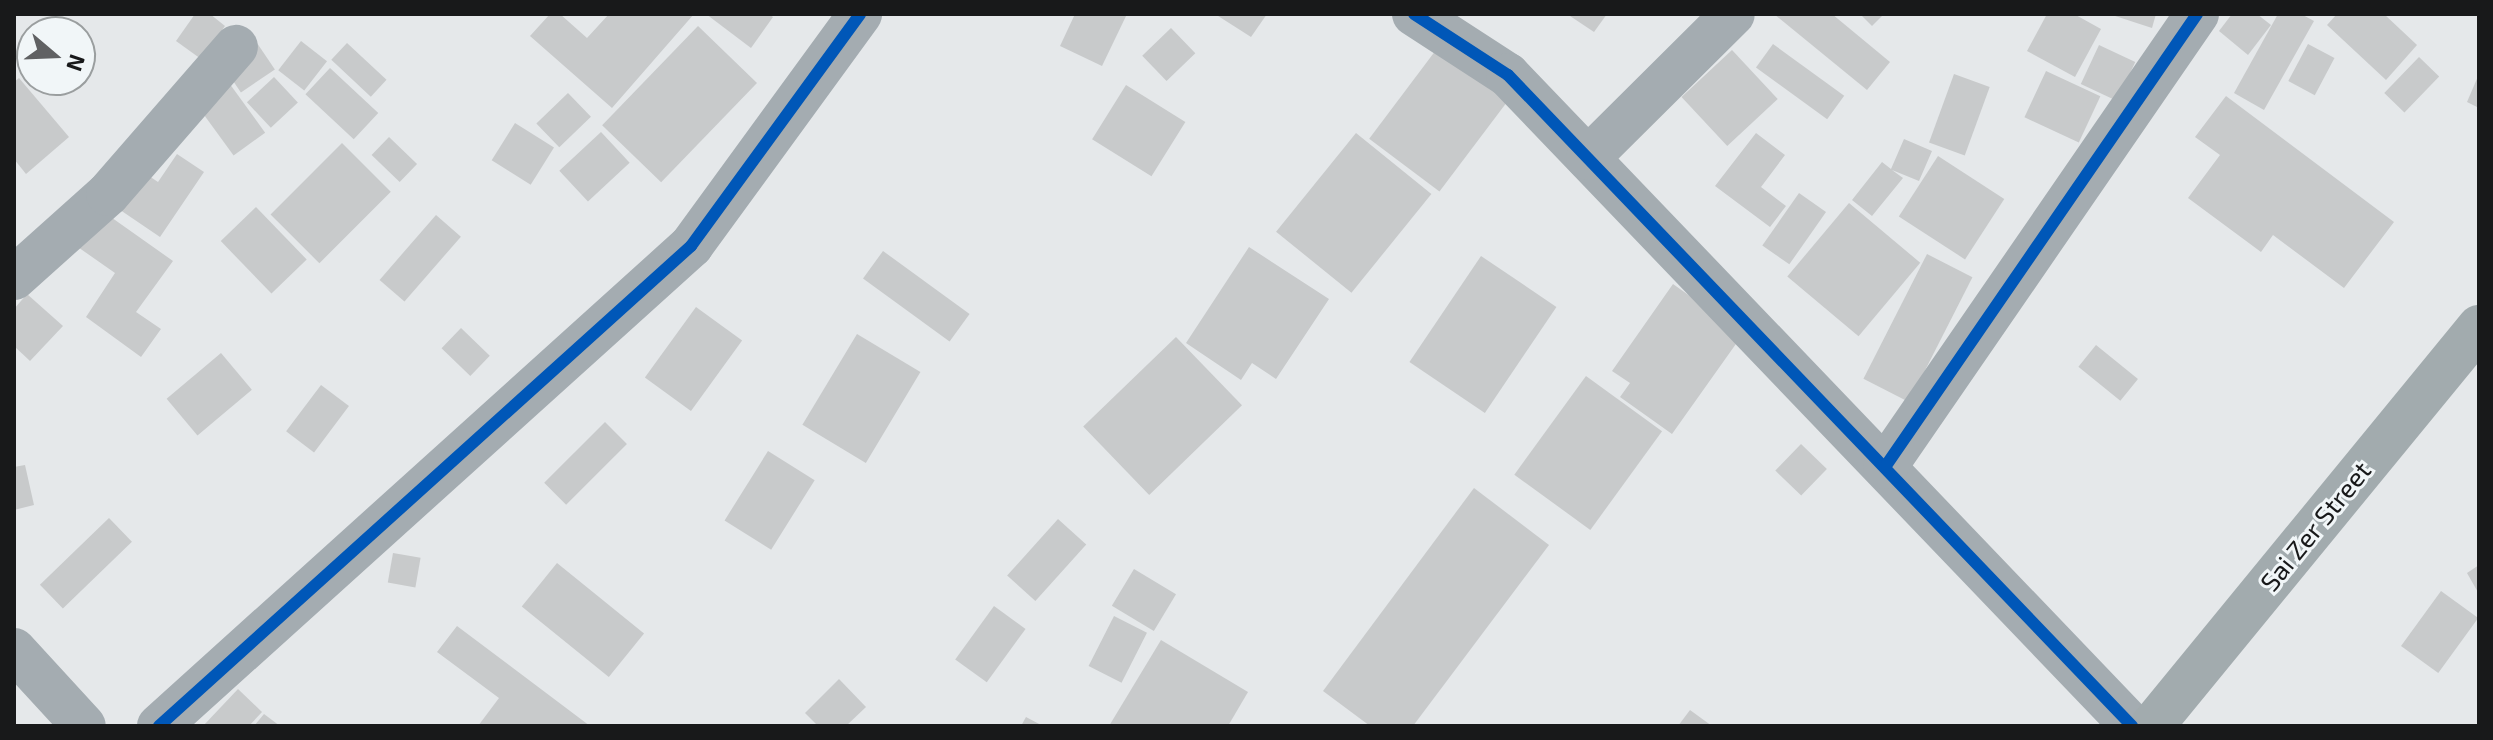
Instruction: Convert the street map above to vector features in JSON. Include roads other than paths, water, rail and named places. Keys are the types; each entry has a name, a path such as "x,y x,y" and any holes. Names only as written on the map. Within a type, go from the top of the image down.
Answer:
{"highway":[{"name":"Sai Zer Street","path":"2152,726 2479,327"}],"street":[{"path":"159,726 691,246 860,14"},
{"path":"1414,14 1508,75 2132,726"},
{"path":"1588,158 1733,14"},
{"path":"1885,467 2197,14"},
{"path":"14,278 108,194 236,47"},
{"path":"14,650 84,726"}]}
